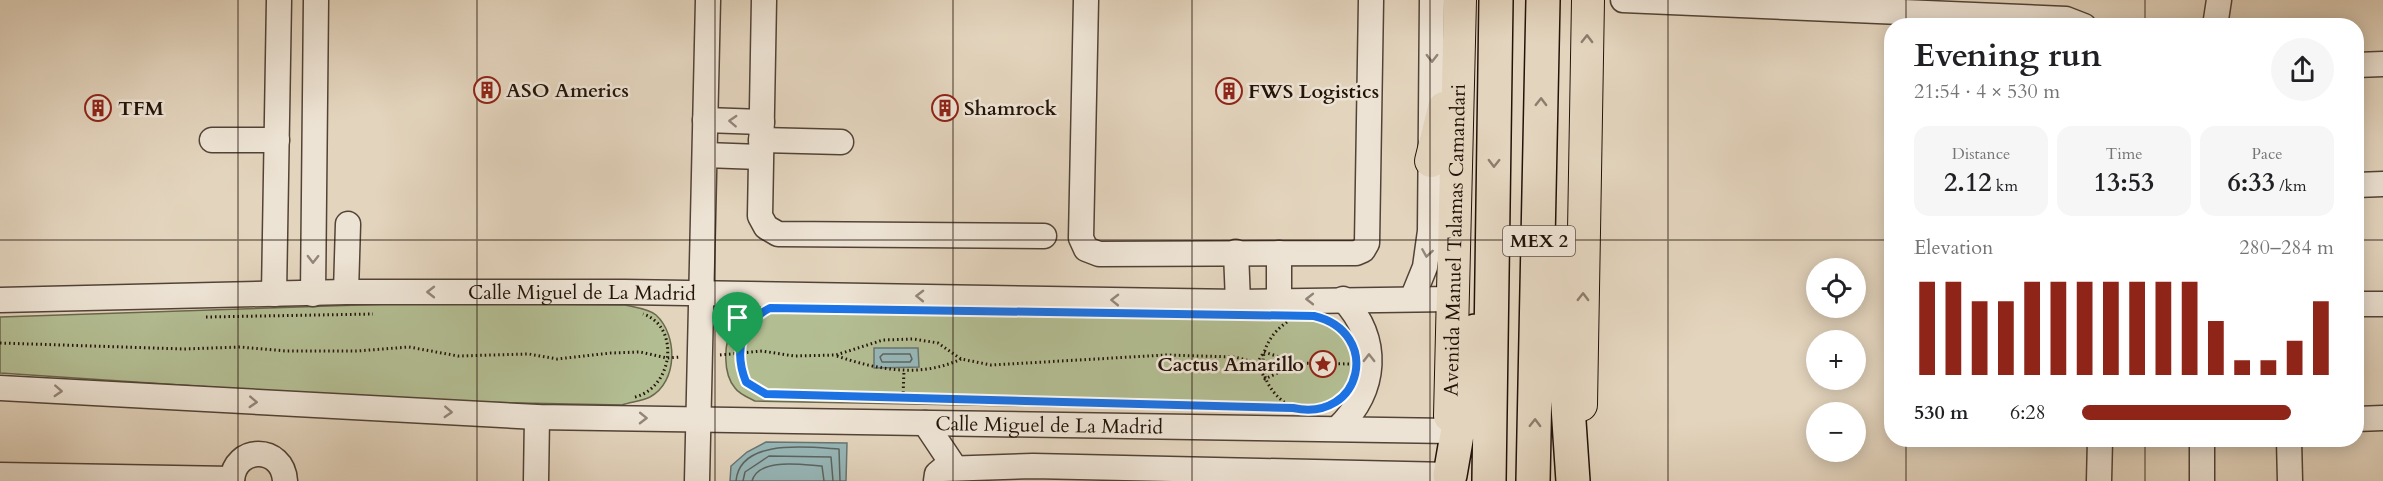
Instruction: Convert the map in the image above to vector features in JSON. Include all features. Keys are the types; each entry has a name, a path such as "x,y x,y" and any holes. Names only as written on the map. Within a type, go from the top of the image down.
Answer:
{"highway":[{"name":"MEX 2","path":"1489,481 1496,0"},
{"name":"MEX 2","path":"1533,481 1541,150 1542,0"},
{"path":"1541,150 1561,302 1573,481"},
{"path":"1450,478 1493,232"}],"main road":[{"name":"Avenida Manuel Talamas Camandari","path":"1450,478 1460,0"},
{"path":"1580,481 1588,0"},
{"path":"1431,161 1459,34"}],"street":[{"path":"274,294 279,0"},
{"path":"313,294 316,0"},
{"path":"697,481 708,0"},
{"path":"764,0 760,216 766,227 778,234 1044,236"},
{"path":"1086,0 1083,244 1092,254 1236,252 1356,254 1363,250 1367,243 1371,0"},
{"path":"1412,299 1425,267 1430,231 1432,0"},
{"path":"1623,0 2043,18"},
{"path":"2216,18 2219,0"},
{"path":"2364,65 2383,64"},
{"path":"705,120 761,140"},
{"path":"212,140 277,140"},
{"path":"705,155 761,140 841,142"},
{"path":"2364,185 2383,184"},
{"path":"346,292 348,224"},
{"path":"1236,252 1238,302"},
{"path":"1279,253 1279,299"},
{"name":"Calle Miguel de La Madrid","path":"0,300 346,292 702,292 1238,302 1279,299 1452,299"},
{"path":"1338,428 1361,400 1368,383 1370,363 1369,346 1364,328 1355,312 1343,299"},
{"path":"2364,304 2383,304"},
{"name":"Calle Miguel de La Madrid","path":"0,388 537,417 1450,431"},
{"path":"536,481 537,417"},
{"path":"2364,419 2383,418"},
{"path":"925,423 945,475 1450,478"},
{"path":"2099,481 2100,447"},
{"path":"2202,447 2202,481"},
{"path":"2289,447 2290,481"},
{"path":"0,475 232,480 233,471 243,457 260,453 268,454 281,465 285,481"}],"path":[{"path":"765,311 749,325 738,354 746,382 766,394 1174,405"},
{"path":"633,398 653,389 664,376 667,358 665,334 652,317 639,313"},
{"path":"200,318 377,314"},
{"path":"1257,363 1277,329 1294,320"},
{"path":"0,343 184,349 240,346 286,351 357,351 409,347 458,356 528,354 557,359 640,352 667,358 762,351 794,356 836,355 883,340 914,339 938,343 961,359 991,365 1166,355 1235,357 1257,363 1271,392 1293,408"},
{"path":"1264,352 1298,363 1356,364"},
{"path":"1264,352 1265,379"},
{"path":"836,355 865,366 904,370 944,367 961,359"},
{"path":"1318,356 1331,356 1331,374 1318,374 1318,364 1318,356"},
{"path":"1265,379 1298,363"},
{"path":"903,397 904,370"},
{"path":"1281,408 1300,410"}],"green space":[{"path":"420,303 625,305 641,308 656,315 668,334 672,358 670,370 666,381 650,397 622,405 419,401 0,373 0,317"},
{"path":"759,308 1317,313 1342,325 1359,347 1356,381 1349,395 1321,412 755,401 744,396 731,382 726,367 726,350 733,328"}],"water":[{"path":"874,348 918,348 919,367 874,368"},
{"path":"766,442 847,443 846,481 730,481 731,466 747,452"}],"place":[{"name":"ASO Americs","path":"487,90"},
{"name":"FWS Logistics","path":"1229,91"},
{"name":"TFM","path":"98,108"},
{"name":"Shamrock","path":"945,108"},
{"name":"Cactus Amarillo","path":"1323,364"}],"route":[{"path":"770,308 1314,316 1327,319 1339,326 1348,336 1355,349 1356,364 1355,378 1348,392 1337,403 1323,409 1308,411 1293,408 766,394 746,382 740,368 738,354 743,335 749,325 759,314 770,308"}]}
